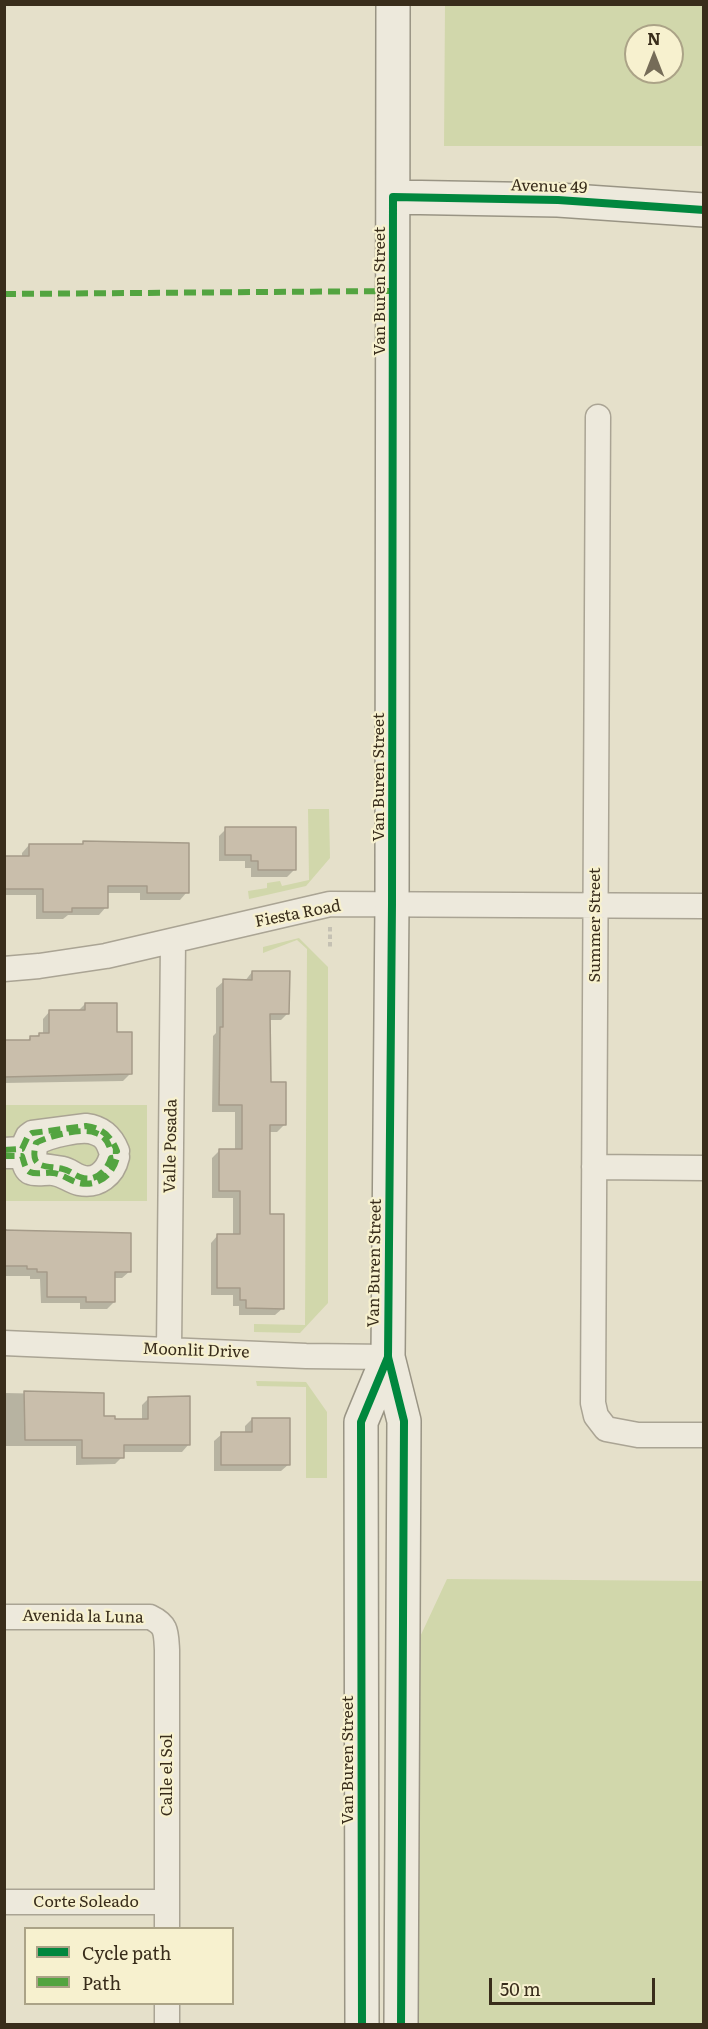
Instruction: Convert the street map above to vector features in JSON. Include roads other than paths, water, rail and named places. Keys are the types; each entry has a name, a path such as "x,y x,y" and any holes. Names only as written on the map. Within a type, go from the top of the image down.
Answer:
{"street":[{"name":"Van Buren Street","path":"393,4 392,904 388,1357 404,1421 401,2025"},
{"name":"Avenue 49","path":"393,197 558,200 704,210"},
{"name":"Summer Street","path":"598,417 593,1403 597,1416 606,1429 638,1435 704,1435"},
{"name":"Fiesta Road","path":"4,969 106,956 330,904 704,906"},
{"name":"Valle Posada","path":"169,1350 172,942"},
{"path":"4,1150 22,1149 27,1136 32,1133 86,1126 103,1131 110,1137 117,1150 111,1150 108,1142 93,1131 61,1134 36,1143 33,1153 37,1162 43,1167 63,1169 82,1178 89,1178 105,1171 111,1158 117,1157 107,1176 100,1181 87,1184 54,1173 32,1173 27,1170 22,1156 4,1156"},
{"path":"594,1167 704,1168"},
{"name":"Moonlit Drive","path":"4,1343 306,1356 388,1357"},
{"name":"Van Buren Street","path":"362,2025 361,1422 388,1357"},
{"name":"Avenida la Luna","path":"4,1617 150,1617 161,1623"},
{"name":"Calle el Sol","path":"161,1623 166,1633 167,1650 167,1927"},
{"name":"Corte Soleado","path":"4,1902 167,1902"},
{"path":"167,2005 167,2025"}]}
